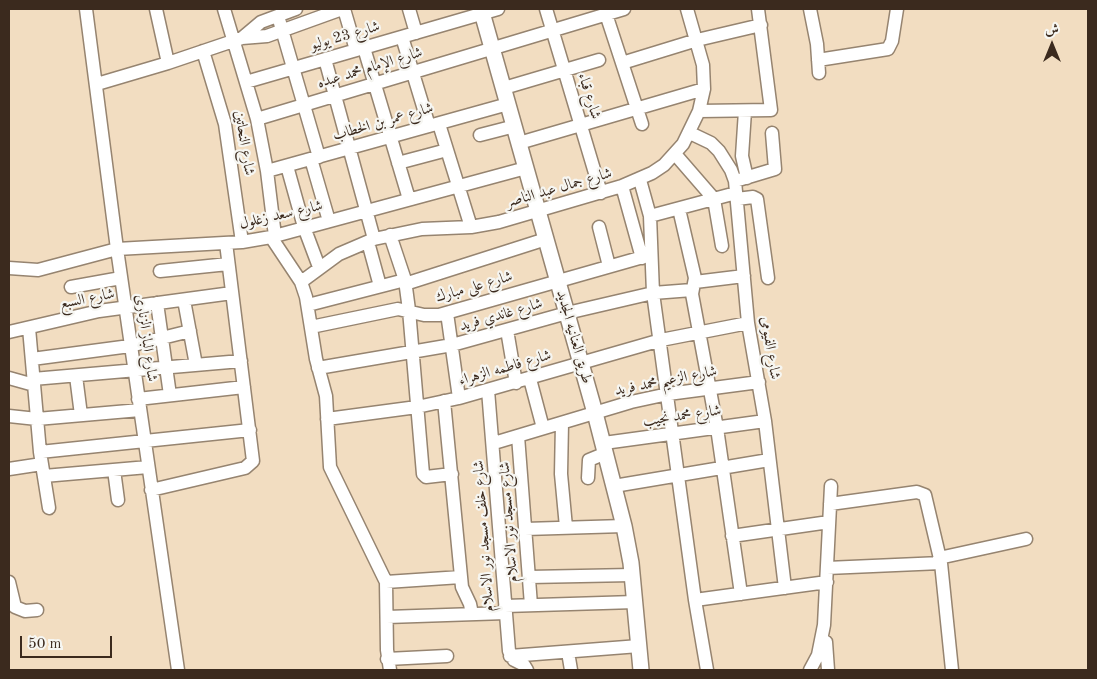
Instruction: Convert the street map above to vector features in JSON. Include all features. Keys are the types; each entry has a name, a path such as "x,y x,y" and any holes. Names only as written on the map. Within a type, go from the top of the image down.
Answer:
{"street":[{"name":"شارع الباز الزنارى","path":"86,9 116,249 178,670"},
{"path":"156,9 168,63"},
{"path":"224,9 238,40 246,82 257,119 267,171 273,236 301,282 308,305 318,368 326,396 330,467 386,582 388,665 447,656"},
{"path":"238,40 271,15 296,9"},
{"path":"96,84 238,40 258,38 343,9 374,84 409,199"},
{"path":"409,9 416,33"},
{"name":"شارع 23 يوليو","path":"246,82 416,33 482,11 498,9"},
{"name":"شارع قباء","path":"546,9 601,193"},
{"name":"شارع الإمام محمد عبده","path":"257,119 624,9"},
{"name":"شارع جمال عبد الناصر","path":"301,282 339,254 371,240 422,229 471,227 539,212 640,180 658,169 675,154 690,132 699,112 704,89 703,65 687,9"},
{"path":"699,112 769,111 771,108 758,9"},
{"path":"810,9 819,73"},
{"path":"818,60 888,49 892,41 897,9"},
{"name":"طريق العنانيه الجديد","path":"482,11 605,448 624,526 632,575 642,670"},
{"path":"606,14 642,124"},
{"path":"271,15 282,30 304,105 329,220"},
{"path":"622,63 697,40 761,25"},
{"path":"402,37 412,72 434,125 447,150 471,227"},
{"name":"شارع النحاتين","path":"203,51 226,124 242,242"},
{"path":"325,59 366,210 380,286"},
{"path":"504,88 600,60"},
{"path":"519,143 704,89"},
{"name":"شارع عمر بن الخطاب","path":"267,171 508,104"},
{"path":"738,188 745,111"},
{"path":"480,135 514,126"},
{"name":"شارع الفيومى","path":"690,132 711,143 719,150 732,170 738,188 748,323 765,422 785,588"},
{"path":"650,216 714,199 776,168 772,133"},
{"path":"398,163 447,150"},
{"path":"675,154 714,199 722,246"},
{"path":"287,166 304,228 319,267"},
{"name":"شارع سعد زغلول","path":"9,268 38,270 116,249 242,242 304,228 526,168"},
{"path":"640,180 650,216 646,256"},
{"path":"622,186 646,256 653,293 695,600 707,670"},
{"path":"738,188 757,199 768,278"},
{"path":"679,209 710,388 741,594"},
{"path":"600,227 610,266"},
{"path":"390,235 405,282 409,310 424,476 452,474"},
{"path":"308,305 380,286 405,282 546,239"},
{"path":"151,490 250,466 254,456 226,243"},
{"path":"742,250 764,246"},
{"name":"شارع على مبارك","path":"311,327 393,309 409,310 424,315 447,313 646,256"},
{"path":"160,271 228,264"},
{"name":"شارع غاندي فريد","path":"318,368 452,345 567,313 653,293 744,276"},
{"path":"71,287 121,278"},
{"name":"شارع السبع","path":"9,332 99,311 232,293"},
{"path":"184,300 196,365"},
{"path":"157,303 170,395"},
{"path":"447,313 459,398"},
{"name":"شارع فاطمه الزهراء","path":"327,419 459,398 660,340 748,323"},
{"path":"29,328 37,419 49,508"},
{"path":"507,330 516,383"},
{"path":"32,360 130,346 190,331"},
{"path":"9,378 34,382 134,370 241,361"},
{"path":"76,376 81,415"},
{"path":"530,379 543,428"},
{"name":"شارع الزعيم محمد فريد","path":"494,442 668,394 759,382"},
{"path":"9,416 37,419 81,415 139,404 170,395 244,387"},
{"name":"شارع خلف مسجد نور الاسلام","path":"488,390 494,442 510,656"},
{"path":"444,401 462,587 470,604 472,614"},
{"name":"شارع محمد نجيب","path":"605,448 673,434 765,422"},
{"path":"562,423 561,474 566,527"},
{"path":"9,469 42,464 144,441 250,430"},
{"name":"شارع مسجد نور الاسلام","path":"518,436 531,605"},
{"path":"588,478 589,460 605,448"},
{"path":"614,486 769,460"},
{"path":"42,464 114,470 148,467"},
{"path":"114,470 118,500"},
{"path":"810,670 818,655 824,625 831,486"},
{"path":"830,504 922,492 927,499 940,561 952,670"},
{"path":"732,536 829,522"},
{"path":"525,529 624,526"},
{"path":"827,568 940,561 1026,539"},
{"path":"529,577 632,575"},
{"path":"386,582 461,577"},
{"path":"9,582 15,607 24,611 37,610"},
{"path":"695,600 827,582"},
{"path":"387,618 472,614 531,605 635,602"},
{"path":"824,625 828,670"},
{"path":"510,656 639,646"},
{"path":"568,652 571,670"},
{"path":"510,656 524,665 527,670"}]}
